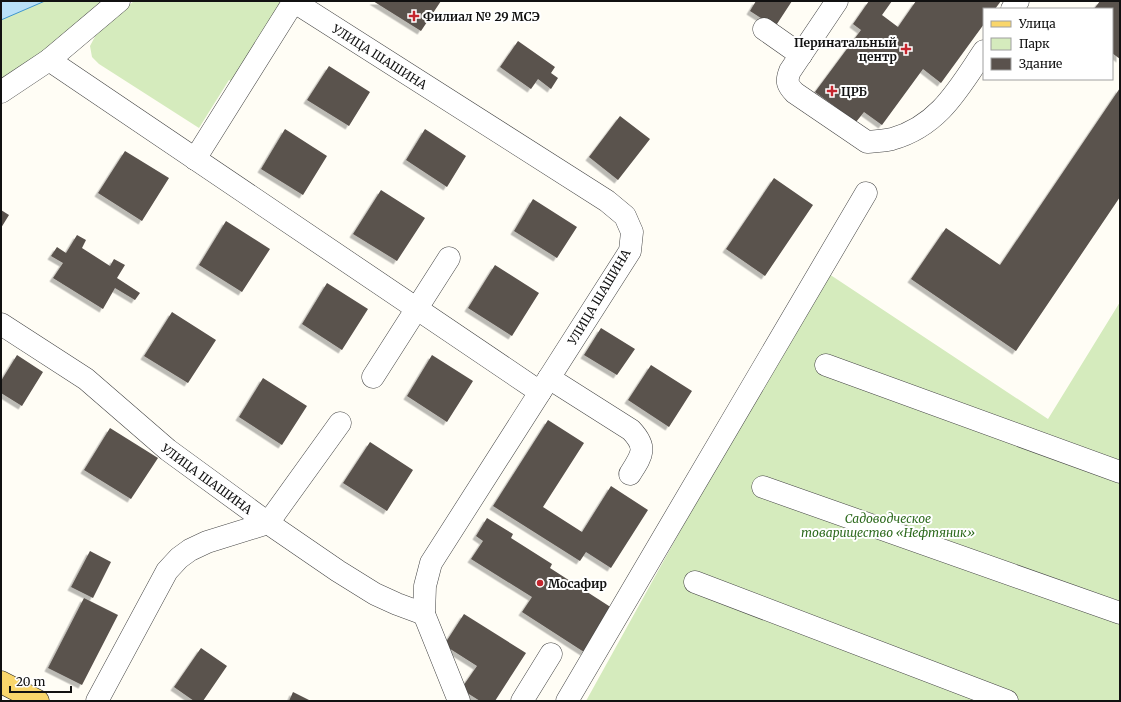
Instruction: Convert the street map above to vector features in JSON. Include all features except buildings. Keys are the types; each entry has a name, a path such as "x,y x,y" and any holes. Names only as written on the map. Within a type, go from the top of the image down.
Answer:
{"main road":[{"path":"1,682 38,701"}],"street":[{"path":"1,92 50,60 119,1"},
{"path":"195,159 294,1"},
{"name":"УЛИЦА ШАШИНА","path":"294,1 607,202 625,216 632,232 630,251 432,563 426,586 424,614 459,701"},
{"path":"837,1 790,71 787,79 788,87 867,142 891,139 913,131 937,115 957,91 983,52"},
{"path":"764,30 801,55"},
{"path":"50,60 417,308 545,385 631,430 639,439 642,449 640,458 630,474"},
{"path":"567,701 866,193"},
{"path":"373,377 449,258"},
{"name":"УЛИЦА ШАШИНА","path":"1,324 86,379 168,450 268,523 375,594 424,614"},
{"path":"826,365 1120,472"},
{"path":"97,701 167,571 179,558 190,550 207,542 268,523 340,423"},
{"path":"763,488 1120,614"},
{"path":"694,582 1006,701"},
{"path":"522,701 551,654"}],"green space":[{"path":"1,1 108,1 1,83"},
{"path":"134,1 282,1 237,85 229,80 199,128 99,64 92,57 90,46 98,31"},
{"name":"Садоводческое товарищество «Нефтяник»","path":"829,274 1048,419 1120,302 1120,701 586,701 704,488"}],"water":[{"path":"1,1 45,1 1,20"}],"place":[{"name":"Филиал № 29 МСЭ","path":"414,16"},
{"name":"Перинатальный центр","path":"906,49"},
{"name":"ЦРБ","path":"832,91"},
{"name":"Мосафир","path":"540,583"}]}
